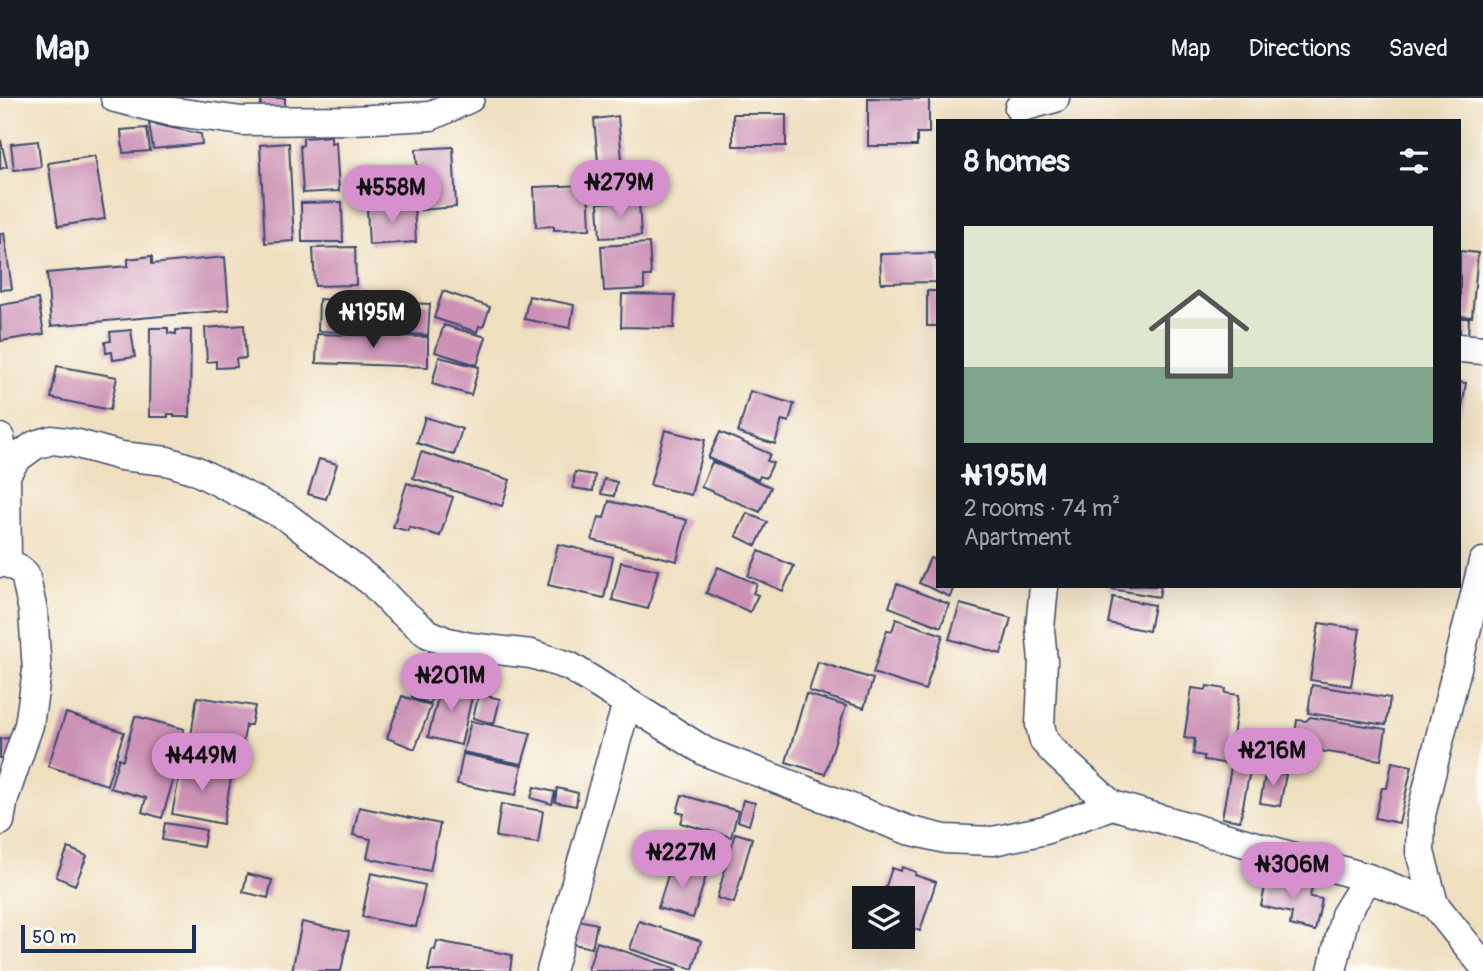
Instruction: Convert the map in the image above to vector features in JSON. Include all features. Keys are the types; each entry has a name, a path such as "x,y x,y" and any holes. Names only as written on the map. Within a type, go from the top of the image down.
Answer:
{"street":[{"path":"115,98 168,111 242,121 431,116 470,98"},
{"path":"1020,109 1055,98"},
{"path":"1461,348 1483,350"},
{"path":"0,438 6,474 4,563 25,574 33,611 37,671 29,725 4,798 0,821"},
{"path":"6,474 16,459 35,445 52,440 121,456 167,461 195,470 287,517 373,583 427,634 458,644 531,654 569,666 706,752 908,830 945,839 993,841 1045,830 1111,805"},
{"path":"1483,562 1421,815 1420,852 1434,904 1483,965"},
{"path":"1044,588 1040,628 1043,661 1040,725 1044,741 1111,805 1368,878 1434,904"},
{"path":"551,971 627,703"},
{"path":"1332,971 1345,915 1368,878"}],"building":[{"path":"261,98 285,98 285,110 261,110"},
{"path":"868,98 929,99 929,133 917,133 917,146 868,146"},
{"path":"733,114 786,114 786,146 733,146"},
{"path":"618,116 623,170 599,172 594,119"},
{"path":"149,123 201,134 202,144 153,149"},
{"path":"147,128 150,151 123,153 121,130"},
{"path":"331,136 331,143 336,142 339,191 303,193 300,146 303,145 303,138"},
{"path":"38,141 41,167 14,170 11,144"},
{"path":"0,142 7,167 0,169"},
{"path":"289,143 294,241 265,243 260,145"},
{"path":"453,147 456,207 420,210 416,149"},
{"path":"95,156 105,219 58,226 48,163"},
{"path":"588,185 590,229 554,230 554,226 536,227 534,187"},
{"path":"639,201 641,236 600,238 598,203"},
{"path":"342,202 343,242 302,242 301,203"},
{"path":"414,205 416,242 369,245 367,208"},
{"path":"4,233 12,289 0,290 0,234"},
{"path":"649,243 651,276 644,276 644,289 604,291 601,246"},
{"path":"355,247 356,285 315,286 313,248"},
{"path":"1461,251 1478,253 1472,317 1461,316"},
{"path":"935,253 936,282 881,283 880,254"},
{"path":"152,256 152,264 225,257 229,310 51,326 47,273 128,266 128,259"},
{"path":"443,291 490,307 483,327 479,326 477,332 434,318"},
{"path":"927,291 936,291 936,326 927,326"},
{"path":"622,294 675,295 674,328 621,327"},
{"path":"529,296 574,305 570,328 524,319"},
{"path":"38,299 44,334 1,341 0,305"},
{"path":"319,299 430,304 428,335 318,331"},
{"path":"1461,318 1469,318 1468,337 1461,336"},
{"path":"244,325 246,358 236,359 237,367 216,368 216,361 207,362 205,328"},
{"path":"444,325 486,337 477,365 435,352"},
{"path":"150,328 168,328 168,333 176,334 176,330 191,330 190,417 174,417 174,414 168,414 168,417 149,417"},
{"path":"131,330 135,357 113,360 112,352 106,353 105,342 111,341 110,332"},
{"path":"317,334 428,337 428,367 316,363"},
{"path":"439,357 479,367 471,395 432,384"},
{"path":"57,366 117,377 110,410 51,398"},
{"path":"1461,382 1466,383 1461,413"},
{"path":"750,391 794,404 789,422 782,420 775,444 738,433"},
{"path":"425,417 462,429 454,455 417,443"},
{"path":"665,430 705,440 691,495 650,485"},
{"path":"720,432 770,454 767,461 773,463 766,478 760,476 758,480 708,458"},
{"path":"421,452 510,480 502,506 413,478"},
{"path":"319,459 337,464 326,499 308,494"},
{"path":"712,462 771,487 760,512 701,487"},
{"path":"575,472 595,475 593,491 573,488"},
{"path":"604,479 617,482 614,496 601,494"},
{"path":"407,483 453,497 440,536 409,527 408,531 393,527"},
{"path":"609,501 687,520 677,561 592,540 599,517 604,518"},
{"path":"747,513 767,522 756,546 736,536"},
{"path":"558,544 613,557 604,598 548,585"},
{"path":"759,551 794,566 783,591 748,576"},
{"path":"930,558 936,560 936,588 953,588 950,597 919,583"},
{"path":"621,562 658,570 648,609 612,600"},
{"path":"718,567 757,584 753,593 758,595 750,612 706,593"},
{"path":"897,584 949,604 941,627 889,607"},
{"path":"1106,588 1161,588 1159,597"},
{"path":"1113,597 1154,605 1149,631 1108,623"},
{"path":"960,604 1011,618 1001,654 949,639"},
{"path":"896,619 943,635 925,690 873,673 887,630 892,631"},
{"path":"1319,623 1360,629 1351,686 1310,680"},
{"path":"430,649 450,657 430,704 412,697"},
{"path":"818,662 873,679 864,708 809,691"},
{"path":"442,681 474,688 461,745 428,737"},
{"path":"1312,685 1390,698 1386,725 1308,713"},
{"path":"1207,686 1226,689 1225,693 1239,695 1229,764 1204,760 1204,756 1193,754 1195,739 1184,738 1192,688 1206,690"},
{"path":"479,694 500,699 494,724 473,718"},
{"path":"806,694 846,706 825,774 786,762"},
{"path":"402,696 431,706 415,749 387,738"},
{"path":"197,697 255,706 251,725 246,725 238,771 187,762"},
{"path":"66,713 124,732 107,785 48,766"},
{"path":"135,716 184,729 162,818 142,812 146,798 110,788 119,758 123,760"},
{"path":"1310,717 1386,729 1381,760 1293,747 1297,720 1306,721"},
{"path":"471,721 531,733 522,764 463,752"},
{"path":"16,737 18,757 0,758 0,739"},
{"path":"463,754 522,766 516,795 457,784"},
{"path":"182,762 232,772 223,824 172,814"},
{"path":"1232,762 1251,765 1240,821 1222,818"},
{"path":"1392,762 1412,766 1399,823 1375,818 1382,788 1387,788"},
{"path":"1266,770 1286,774 1280,806 1260,803"},
{"path":"534,787 555,792 552,804 531,798"},
{"path":"557,788 578,793 576,806 555,802"},
{"path":"682,795 738,811 731,837 681,823 684,814 677,812"},
{"path":"743,800 755,803 749,825 738,821"},
{"path":"501,804 543,811 538,843 496,837"},
{"path":"359,807 440,824 430,871 367,858 371,839 353,835"},
{"path":"165,823 206,830 203,847 162,840"},
{"path":"735,833 752,838 734,903 717,898"},
{"path":"68,848 87,856 75,885 56,877"},
{"path":"672,862 707,873 693,918 658,908"},
{"path":"902,867 936,882 920,931 915,929 915,886 886,886 892,868 901,871"},
{"path":"371,873 425,885 416,927 362,917"},
{"path":"247,874 272,880 268,898 243,892"},
{"path":"1267,877 1312,887 1310,897 1322,899 1315,931 1290,925 1292,913 1261,906"},
{"path":"578,920 597,924 592,948 573,944"},
{"path":"639,921 701,941 693,969 630,949"},
{"path":"302,922 349,932 341,971 292,971"},
{"path":"437,941 512,955 510,971 428,971 432,949 435,950"},
{"path":"597,942 677,969 590,971 588,970"}]}
